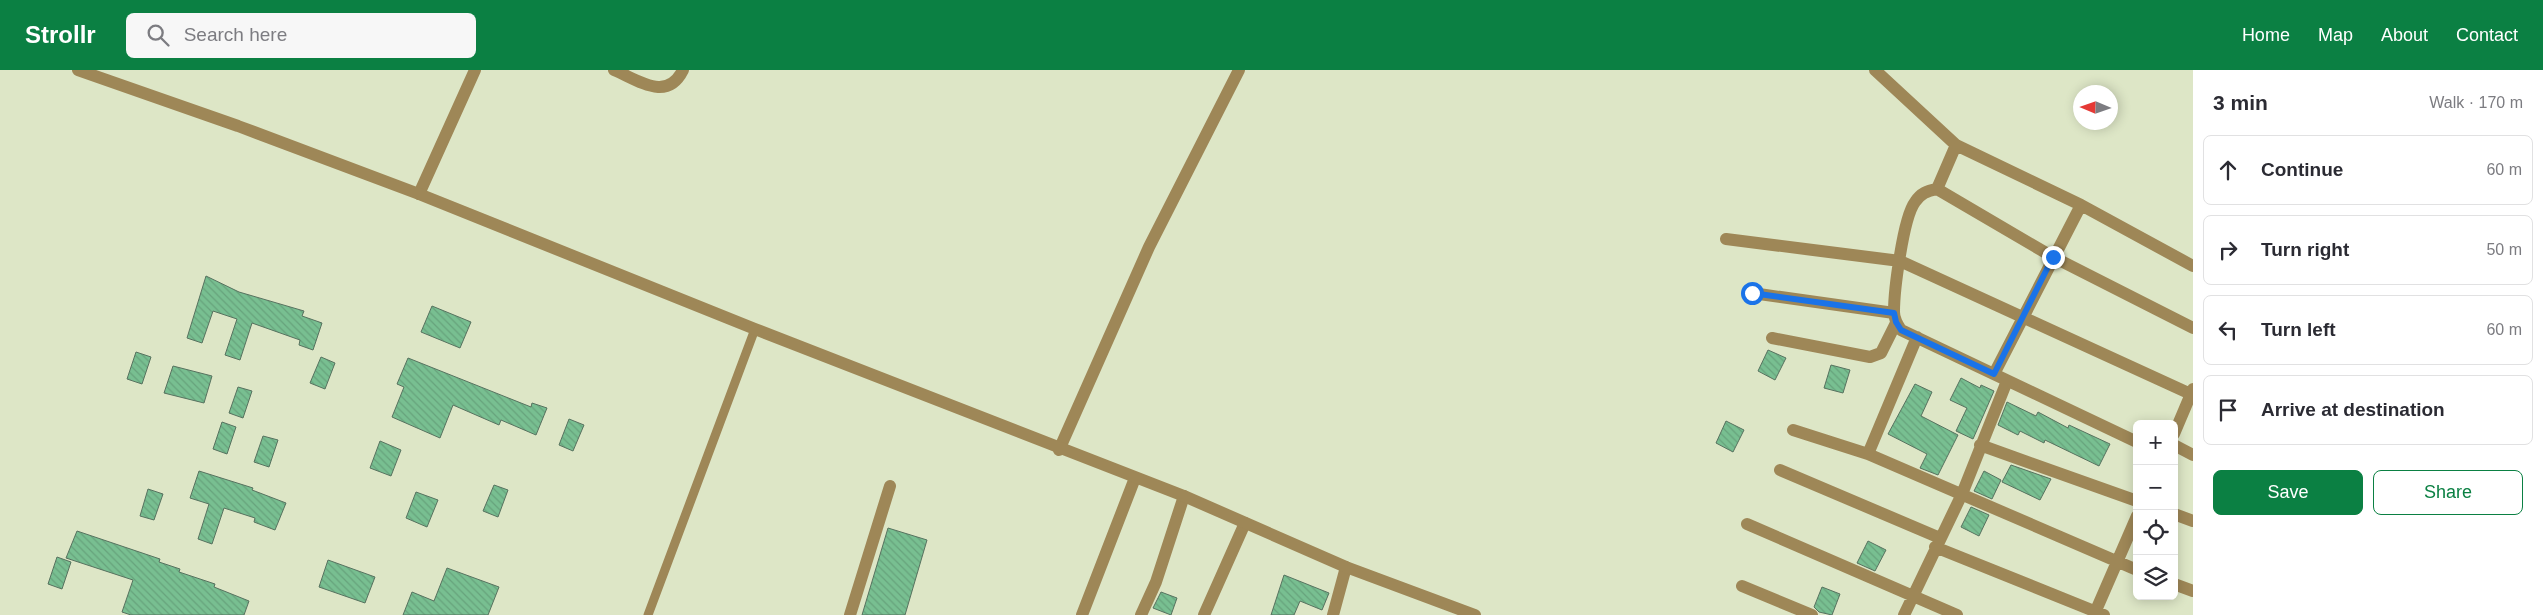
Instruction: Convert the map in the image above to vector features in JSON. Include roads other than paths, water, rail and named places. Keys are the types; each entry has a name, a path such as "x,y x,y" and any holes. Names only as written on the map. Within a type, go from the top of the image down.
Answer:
{"street":[{"path":"78,70 238,126 420,194 1059,450 1184,496 1346,567 1475,615"},
{"path":"420,194 475,70"},
{"path":"614,70 654,87 666,88 677,82 683,70"},
{"path":"1059,450 1149,247 1239,70"},
{"path":"1875,70 1956,145 2081,205 2193,266"},
{"path":"1937,189 1956,145"},
{"path":"1772,338 1870,357 1881,353 1895,318 1900,261 1914,203 1923,192 1937,189 2053,257 2193,328"},
{"path":"1994,374 2081,205"},
{"path":"1726,239 1900,261 2192,393 2178,425"},
{"path":"1752,293 1895,318"},
{"path":"1895,318 1901,330 2133,440"},
{"path":"1868,454 1917,337"},
{"path":"1904,615 1937,542 1962,494 2007,381"},
{"path":"1793,430 1868,454 2133,569"},
{"path":"1980,445 2133,500"},
{"path":"2178,447 2193,455"},
{"path":"1780,470 2098,614 2115,562 2133,524"},
{"path":"1082,615 1135,478"},
{"path":"850,615 890,486"},
{"path":"1141,615 1156,582 1184,496"},
{"path":"2178,515 2193,521"},
{"path":"1204,615 1245,524"},
{"path":"1748,524 1911,597 1957,615"},
{"path":"1333,615 1346,567"},
{"path":"2178,585 2193,591"},
{"path":"1742,586 1812,615"}],"lane":[{"path":"648,615 755,329"}]}
